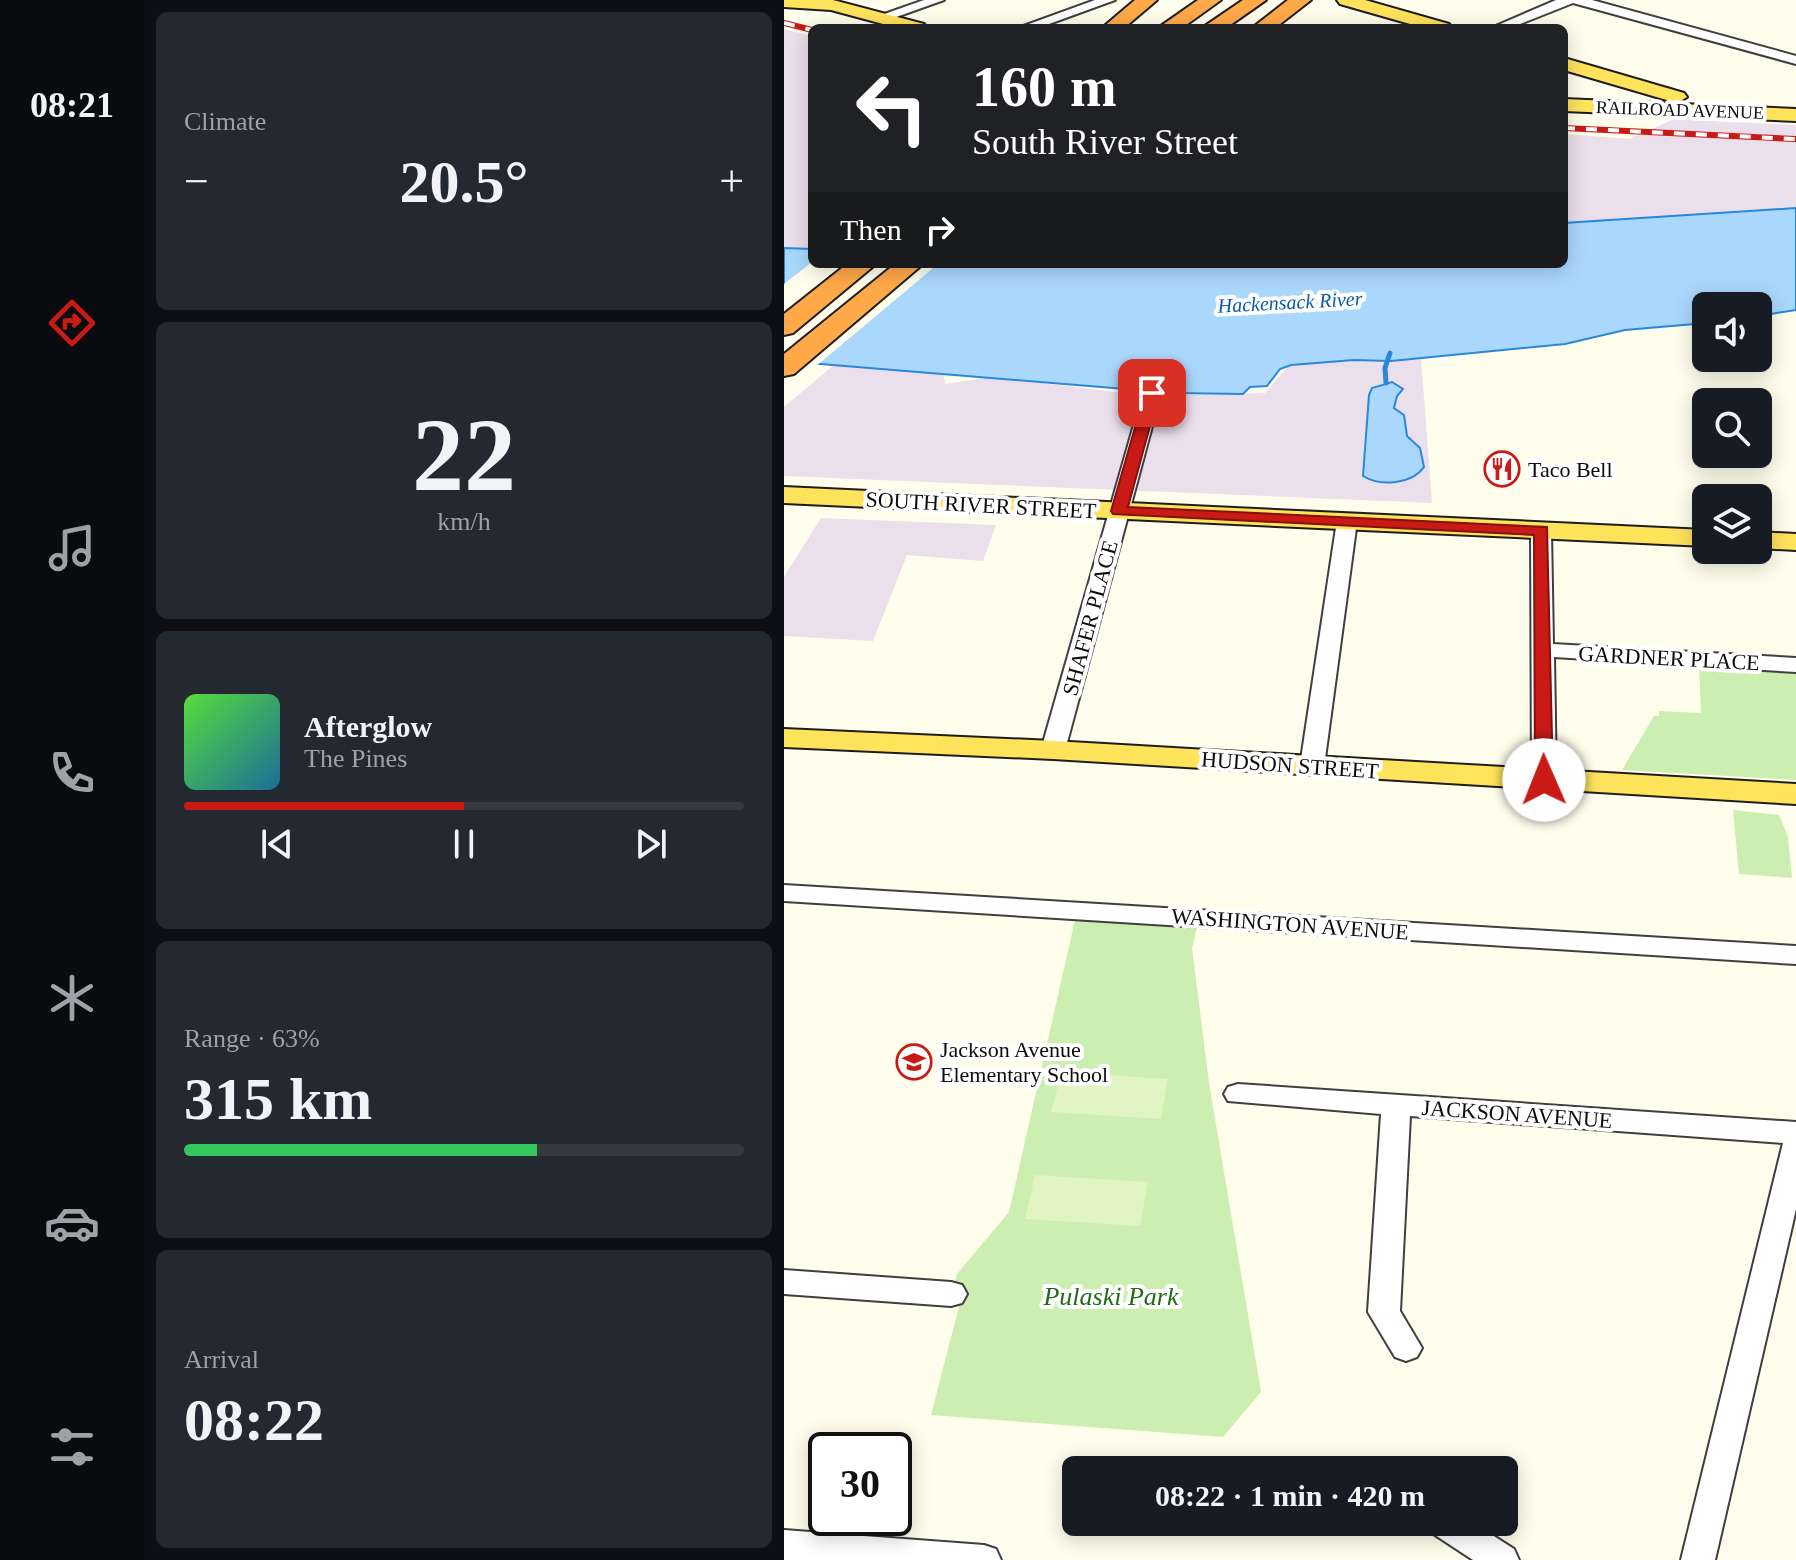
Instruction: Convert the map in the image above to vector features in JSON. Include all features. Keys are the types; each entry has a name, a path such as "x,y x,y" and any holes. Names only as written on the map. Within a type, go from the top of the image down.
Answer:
{"highway":[{"path":"1117,24 1147,0"},
{"path":"1148,24 1184,0"},
{"path":"1174,24 1211,0"},
{"path":"1193,24 1229,0"},
{"path":"1218,24 1256,0"},
{"path":"1268,24 1301,0"},
{"path":"784,306 832,268"},
{"path":"784,327 858,268"},
{"path":"784,346 880,268"},
{"path":"784,368 905,268"}],"main road":[{"path":"1346,0 1429,24"},
{"path":"784,2 832,5 903,24"},
{"path":"1568,65 1726,112"},
{"name":"RAILROAD AVENUE","path":"1568,105 1796,115"},
{"name":"SOUTH RIVER STREET","path":"784,495 1692,537"},
{"path":"1772,541 1796,542"},
{"name":"HUDSON STREET","path":"784,738 1053,750 1796,794"}],"street":[{"path":"880,18 937,0"},
{"path":"1037,24 1108,0"},
{"path":"1508,24 1568,0"},
{"path":"1577,0 1796,60"},
{"name":"SHAFER PLACE","path":"1053,750 1152,393"},
{"path":"1312,766 1347,521"},
{"path":"1541,531 1544,780"},
{"name":"GARDNER PLACE","path":"1543,650 1796,665"},
{"name":"WASHINGTON AVENUE","path":"784,893 1796,955"},
{"name":"JACKSON AVENUE","path":"1238,1094 1796,1133"},
{"path":"1396,1105 1384,1312 1406,1348"},
{"path":"1698,1560 1796,1145"},
{"path":"784,1282 951,1294"},
{"path":"1465,1536 1502,1560"},
{"path":"784,1545 984,1560"}],"shaded area":[{"path":"784,29 808,35 808,248 784,249"},
{"path":"1674,119 1796,125 1796,208 1568,223 1568,134 1630,139"},
{"path":"1421,358 1432,503 784,476 784,407 835,364 943,372 945,384 993,377 1146,396 1265,393 1290,364"},
{"path":"821,518 996,525 983,561 907,555 873,641 784,636 784,577"}],"green space":[{"path":"1699,664 1796,671 1796,780 1622,770 1654,716 1659,716 1659,711 1701,713"},
{"path":"1733,810 1779,815 1788,837 1792,878 1739,874"},
{"name":"Pulaski Park","path":"1077,911 1199,919 1192,948 1209,1083 1261,1392 1223,1437 931,1415 962,1295 951,1294 957,1274 1009,1212"},
{"path":"1061,1072 1168,1079 1161,1119 1051,1112"},
{"path":"1035,1175 1148,1182 1140,1226 1025,1219"}],"water":[{"name":"Hackensack River","path":"1796,208 1796,310 1772,314 1772,292 1692,292 1692,324 1625,330 1565,344 1391,361 1354,360 1291,365 1280,369 1267,386 1250,387 1243,394 1174,393 784,361 784,248 808,249 808,268 1568,268 1568,223"},
{"path":"1392,382 1403,389 1397,396 1394,408 1404,415 1407,436 1420,448 1424,467 1404,480 1378,482 1363,476 1369,395 1372,388"}],"pier":[{"path":"808,265 808,268 933,268 815,367 784,365 784,284"}],"waterway":[{"path":"1386,383 1385,368 1390,353"}],"railway":[{"path":"784,23 808,29"},
{"path":"1568,128 1796,139"}],"place":[{"name":"Taco Bell","path":"1502,469"},
{"name":"Jackson Avenue Elementary School","path":"914,1062"}],"route":[{"path":"1152,393 1119,511 1541,531 1544,780"}]}
